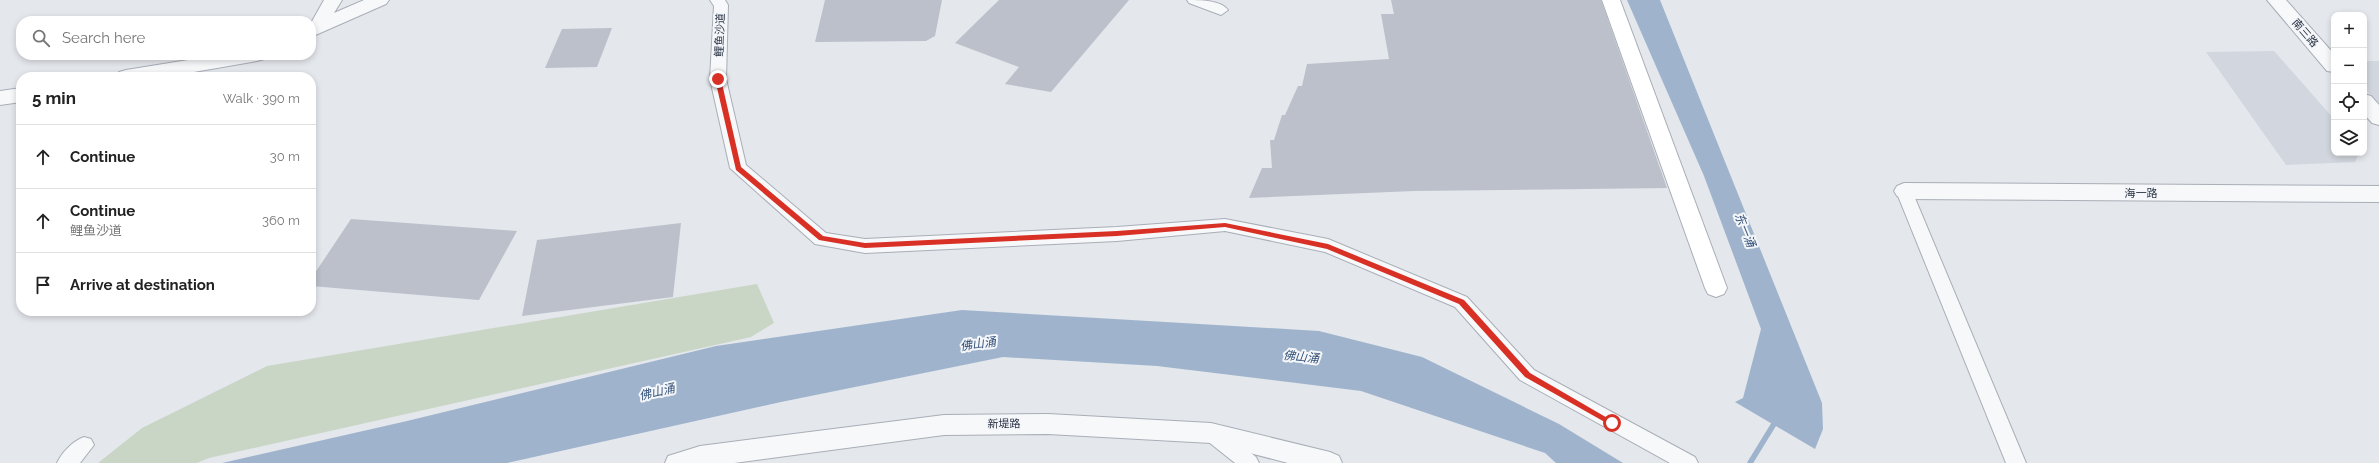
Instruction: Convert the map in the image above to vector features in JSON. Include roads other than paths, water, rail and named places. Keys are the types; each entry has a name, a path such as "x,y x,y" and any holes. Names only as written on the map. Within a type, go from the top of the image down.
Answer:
{"main road":[{"path":"1611,0 1716,288"}],"street":[{"path":"316,27 333,0"},
{"path":"316,29 380,0"},
{"name":"鲤鱼沙道","path":"717,0 721,5 718,79 738,168 821,239 865,246 1117,234 1225,225 1328,246 1461,302 1527,375 1688,463"},
{"path":"1194,0 1221,10"},
{"name":"南三路","path":"2276,0 2331,63"},
{"path":"156,72 227,60"},
{"path":"0,98 16,95"},
{"path":"2367,104 2379,118"},
{"path":"1904,191 2016,463"},
{"name":"海一路","path":"1904,191 2379,194"},
{"name":"新堤路","path":"677,463 700,457 944,425 1048,424 1211,433 1330,463"},
{"path":"1211,433 1248,463"},
{"path":"67,463 84,445"}],"water":[{"path":"1627,0 1660,0 1822,403 1823,429 1815,449 1735,402 1743,398 1761,329 1704,176"},
{"name":"佛山涌","path":"962,310 1319,331 1422,357 1559,424 1623,463 1556,463 1545,453 1361,391 1157,366 1003,357 781,402 507,463 222,463 407,421 716,346"}],"waterway":[{"name":"东一涌","path":"1750,463 1777,419"}]}
